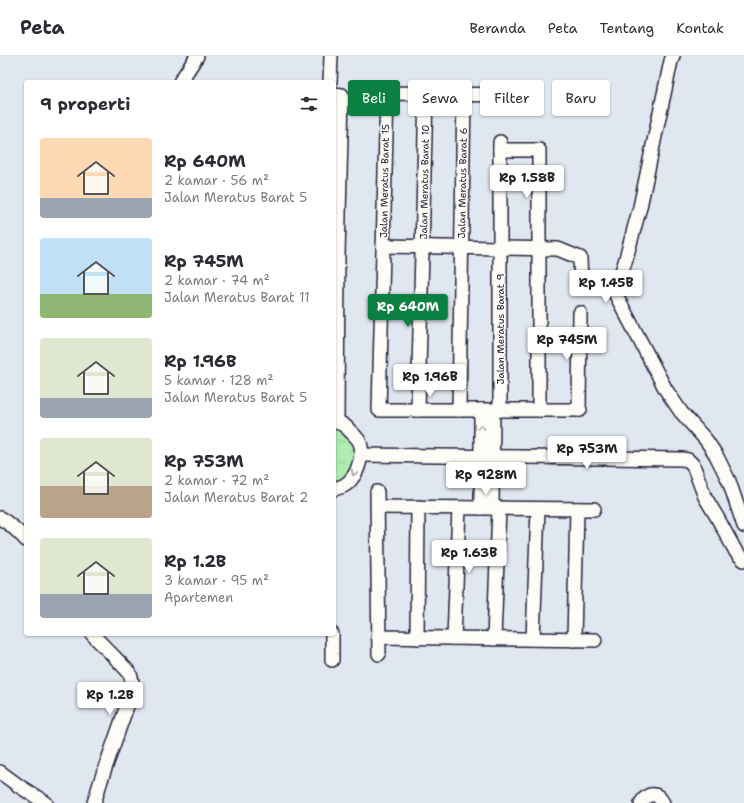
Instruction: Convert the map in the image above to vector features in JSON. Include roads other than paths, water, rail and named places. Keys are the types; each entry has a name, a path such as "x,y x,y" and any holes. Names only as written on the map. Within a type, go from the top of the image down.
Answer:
{"street":[{"path":"181,80 197,56"},
{"path":"330,56 330,80"},
{"path":"673,56 640,207 625,262 616,286 616,296 666,390 681,412 706,440 716,455 729,481 744,526"},
{"name":"Jalan Meratus Barat 15","path":"408,94 387,93 379,410 418,410"},
{"path":"336,94 342,94 336,422 346,427 361,444 360,461 353,478 343,486 336,488"},
{"name":"Jalan Meratus Barat 10","path":"418,410 425,116"},
{"name":"Jalan Meratus Barat 6","path":"459,410 464,116"},
{"name":"Jalan Meratus Barat 9","path":"494,639 491,508 487,456 500,248 500,146 539,150 539,248"},
{"path":"383,246 558,249 580,258 581,285"},
{"path":"539,248 539,410"},
{"path":"418,410 579,410 580,313"},
{"path":"361,455 688,460 693,465 705,497 736,552 744,560"},
{"path":"377,492 378,654"},
{"path":"378,507 594,509"},
{"path":"418,507 418,638"},
{"path":"454,638 458,508"},
{"path":"533,639 538,509"},
{"path":"574,640 577,509"},
{"path":"0,518 18,531 24,538"},
{"path":"94,636 130,674 132,681 132,690 128,706 94,803"},
{"path":"332,636 332,660"},
{"path":"378,637 595,640"},
{"path":"0,772 46,803"},
{"path":"641,803 644,798 649,795 656,795 661,798 663,803"}]}
